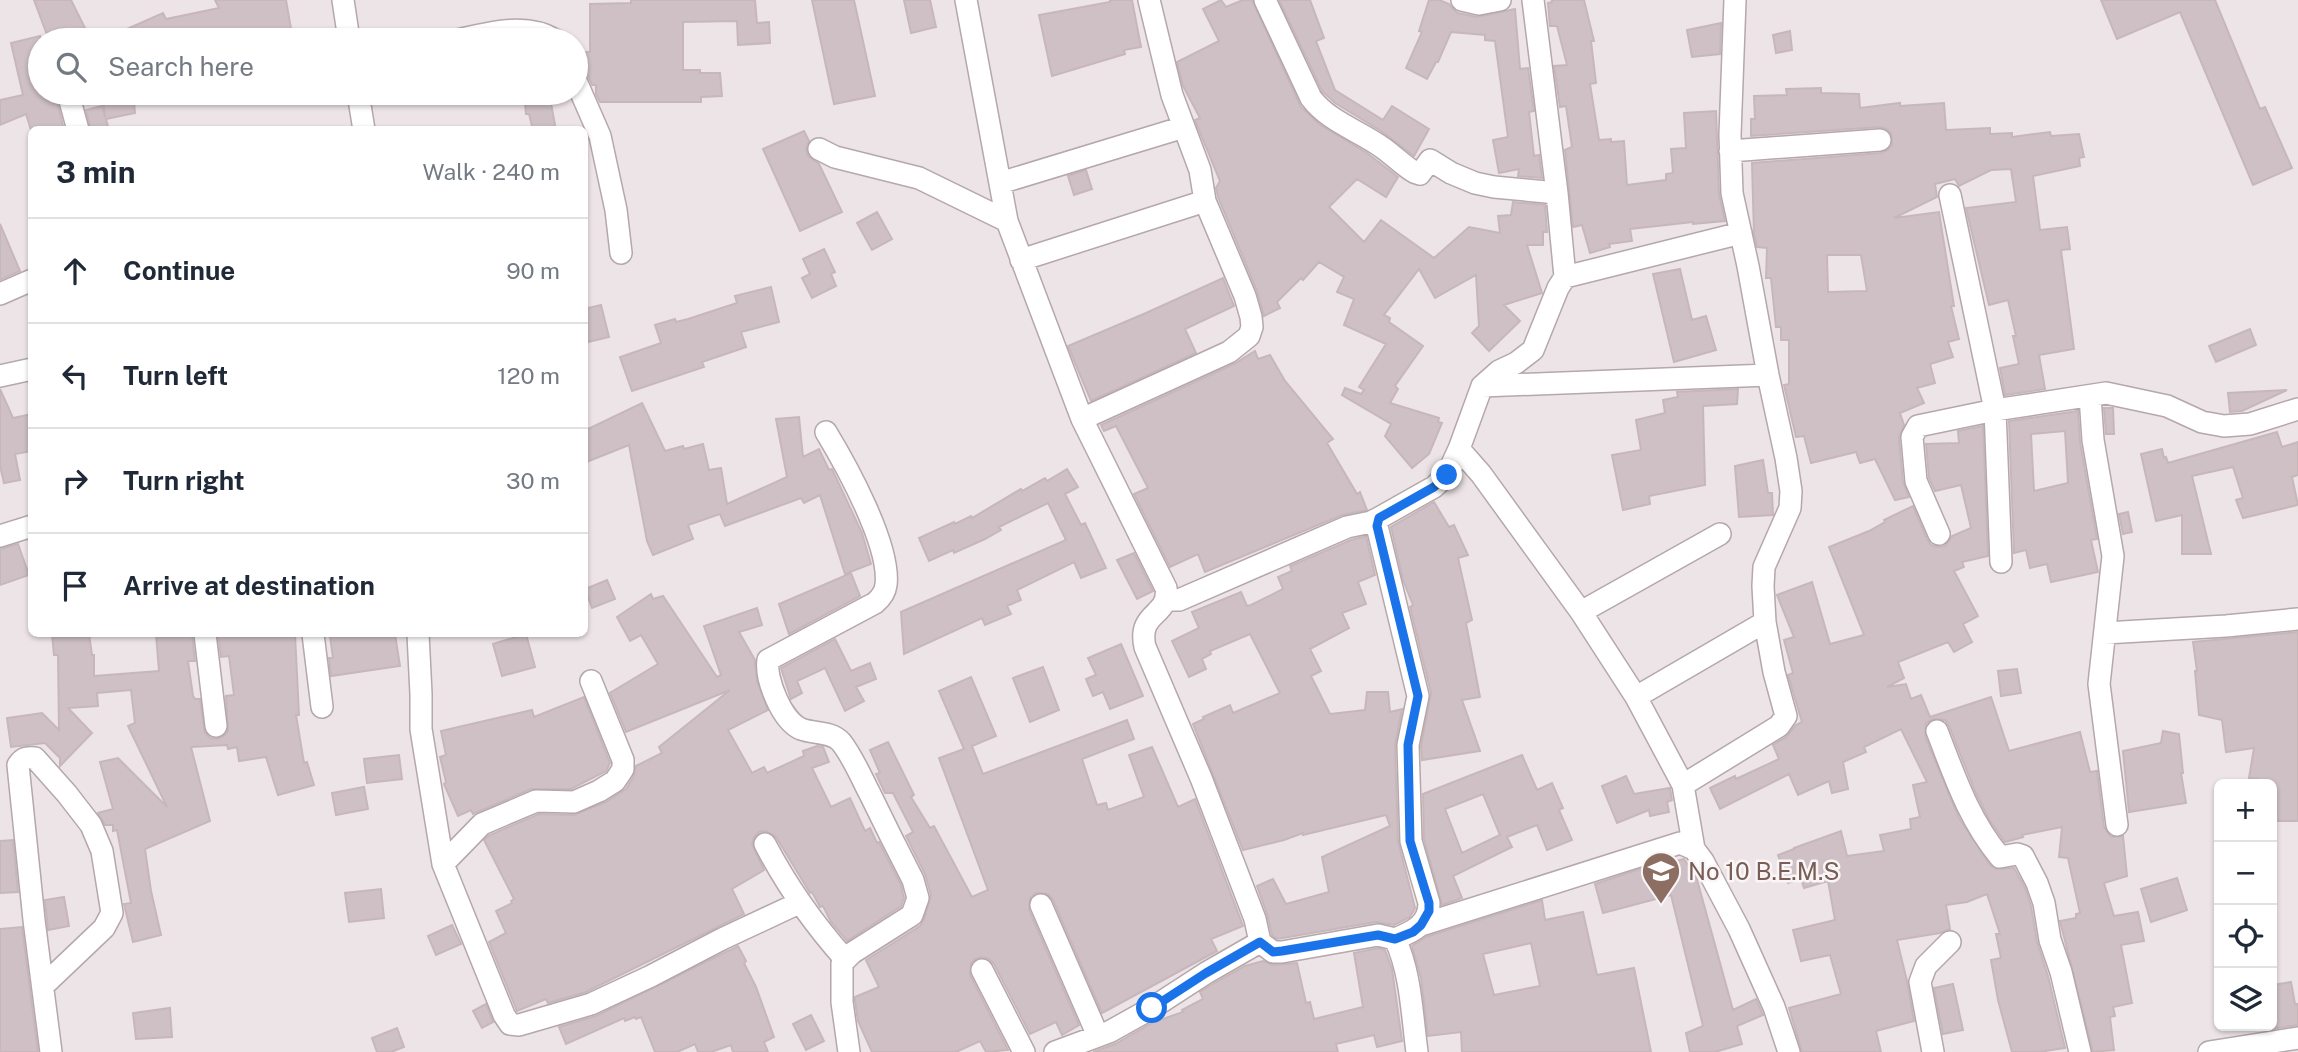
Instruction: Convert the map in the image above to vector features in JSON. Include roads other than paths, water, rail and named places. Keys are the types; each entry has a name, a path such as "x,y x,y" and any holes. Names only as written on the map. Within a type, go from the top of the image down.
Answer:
{"street":[{"path":"343,0 347,28"},
{"path":"966,0 1007,221 1082,419 1166,588 1166,600 1144,626 1142,635 1145,647 1202,778 1255,919 1260,942 1273,952 1378,935 1395,939 1413,932 1421,925 1429,911 1410,841 1408,756 1418,696 1377,526 1379,518"},
{"path":"1082,419 1229,352 1249,336 1252,327 1245,296 1205,201 1200,170 1172,95 1149,0"},
{"path":"1265,0 1311,99 1335,121 1383,148 1420,174 1430,160 1475,183 1557,193"},
{"path":"1462,0 1479,4 1500,0"},
{"path":"1166,600 1178,600 1347,527 1371,522 1440,481 1447,475 1460,449 1482,386 1499,370 1516,363 1533,350 1565,277 1533,0"},
{"path":"1684,785 1779,726 1786,716 1765,622 1764,567 1790,508 1791,491 1732,193 1730,151 1735,0"},
{"path":"71,105 77,126"},
{"path":"360,105 363,126"},
{"path":"586,105 600,136 617,210 621,253"},
{"path":"1000,183 1184,127"},
{"path":"1730,151 1880,140"},
{"path":"819,149 835,157 919,178 1007,221"},
{"path":"1950,195 1995,410 2001,562"},
{"path":"1021,260 1205,201"},
{"path":"1565,277 1741,233"},
{"path":"0,294 28,282"},
{"path":"0,376 28,370"},
{"path":"1482,386 1768,375"},
{"path":"1939,534 1916,481 1913,431 1918,426 1995,410 2106,393 2167,406 2202,422 2224,426 2250,424 2298,410"},
{"path":"2090,396 2093,440 2113,555 2099,691 2117,825"},
{"path":"826,432 846,466 869,516 884,559 886,584 881,598 875,603 768,660 768,673 774,692 791,722 802,729 825,733 842,744 859,772 913,880 918,898 912,915 845,959 841,970 842,1002 849,1052"},
{"path":"1460,449 1580,612 1636,697 1684,785 1694,849 1739,929 1774,1007 1789,1052"},
{"path":"0,536 28,527"},
{"path":"1580,612 1720,534"},
{"path":"2105,633 2298,619"},
{"path":"1636,697 1765,622"},
{"path":"205,637 216,726"},
{"path":"313,637 322,707"},
{"path":"418,637 421,729 443,864 510,1024 519,1025 591,1004 799,903"},
{"path":"443,864 482,824 536,801 574,802 615,780 622,769 623,760 591,681"},
{"path":"1937,731 1970,815 2000,857 2023,856 2037,883 2080,1052"},
{"path":"43,986 104,928 112,913 102,851 90,825 34,758 27,757 18,765 34,920 51,1052"},
{"path":"1421,925 1680,843 1694,849"},
{"path":"765,844 799,903 845,959"},
{"path":"1041,905 1098,1036"},
{"path":"1395,939 1405,971 1417,1052"},
{"path":"1055,1052 1098,1036 1152,1008 1260,942"},
{"path":"1933,1052 1920,982 1926,966 1950,942"},
{"path":"982,970 1024,1052"},
{"path":"2209,1052 2298,1038"}],"place":[{"name":"No 10 B.E.M.S","path":"1661,905"}]}
